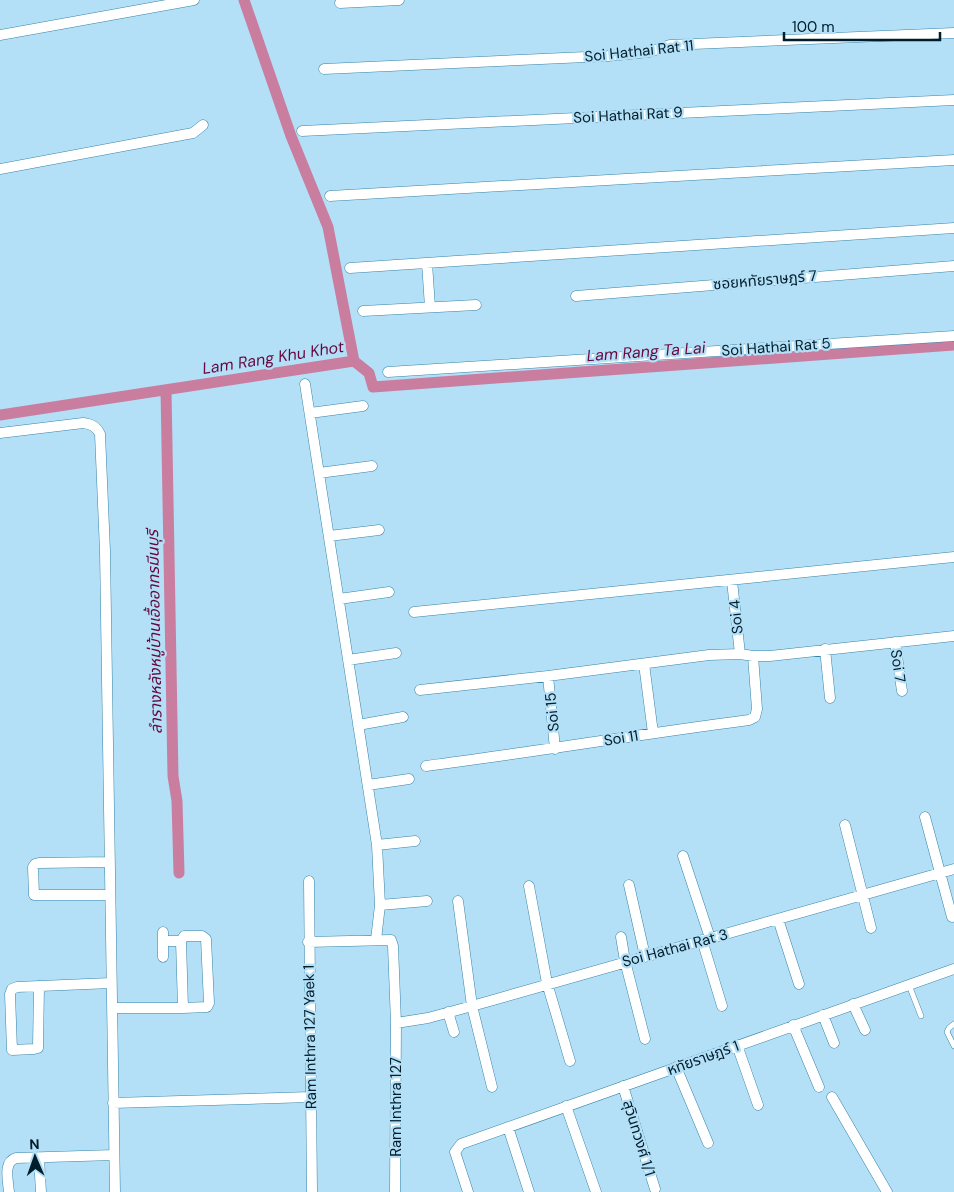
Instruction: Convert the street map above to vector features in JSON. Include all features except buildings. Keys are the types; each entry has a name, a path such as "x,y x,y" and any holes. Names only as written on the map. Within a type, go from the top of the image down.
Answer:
{"street":[{"path":"0,35 149,4 194,0"},
{"path":"340,3 399,0"},
{"name":"Soi Hathai Rat 11","path":"324,69 608,56 648,52 670,45 954,34"},
{"name":"Soi Hathai Rat 9","path":"302,131 954,100"},
{"path":"0,169 193,133 203,125"},
{"path":"330,196 954,160"},
{"path":"350,268 954,228"},
{"path":"426,263 430,307"},
{"name":"ซอยหทัยราษฎร์ 7","path":"576,296 954,266"},
{"path":"364,311 476,305"},
{"name":"Soi Hathai Rat 5","path":"388,372 954,336"},
{"path":"305,384 377,845 380,905 376,940 308,942"},
{"path":"310,413 363,406"},
{"path":"0,433 83,423 96,427 100,434 104,532 115,1192"},
{"path":"319,473 372,466"},
{"path":"329,536 379,530"},
{"path":"414,612 954,557"},
{"name":"Soi 4","path":"732,581 740,654"},
{"path":"339,599 389,592"},
{"path":"420,690 709,655 740,654 770,656 954,636"},
{"name":"Soi 7","path":"894,642 902,691"},
{"path":"825,649 830,698"},
{"path":"348,660 396,653"},
{"name":"Soi 11","path":"426,766 555,749 755,718 757,709 753,656"},
{"path":"644,664 653,733"},
{"name":"Soi 15","path":"548,676 555,749"},
{"path":"358,725 403,717"},
{"path":"368,786 409,779"},
{"path":"925,817 952,917"},
{"path":"845,824 871,928"},
{"path":"377,845 415,841"},
{"path":"683,856 722,1006"},
{"path":"109,862 38,862 33,866 34,896 110,895"},
{"name":"Soi Hathai Rat 3","path":"396,1022 428,1018 472,1006 547,983 954,869"},
{"name":"Ram Inthra 127 Yaek 1","path":"309,881 308,942 312,1192"},
{"path":"629,885 645,956"},
{"path":"528,886 547,983 570,1062"},
{"path":"380,905 426,901"},
{"path":"458,901 472,1006 492,1087"},
{"path":"778,919 799,984"},
{"path":"163,957 163,936 181,941"},
{"path":"112,1008 183,1008 203,1008 207,1007 210,1003 206,939 202,936 184,936 181,941 183,1008"},
{"path":"621,937 625,961 645,1039"},
{"name":"Ram Inthra 127","path":"376,940 391,940 393,946 396,1022 395,1192"},
{"name":"หทัยราษฎร์ 1","path":"468,1192 455,1152 461,1144 954,968"},
{"path":"39,986 38,1048 34,1050 12,1050 10,994 12,989 17,987 39,986 111,984"},
{"path":"852,1004 865,1030"},
{"path":"448,1012 454,1032"},
{"path":"823,1015 834,1043"},
{"path":"794,1025 819,1087"},
{"path":"737,1046 758,1104"},
{"path":"676,1067 708,1143"},
{"name":"สุวินทวงศ์ 1/1","path":"623,1086 655,1189"},
{"path":"113,1103 310,1097"},
{"path":"832,1097 887,1192"},
{"path":"566,1106 596,1192"},
{"path":"508,1128 529,1192"},
{"path":"9,1192 8,1164 11,1160 114,1155"},
{"path":"39,1158 41,1192"}],"lane":[{"path":"909,984 921,1016"},
{"path":"954,1024 947,1032 954,1046"}],"waterway":[{"name":"Lam Rang Khu Khot","path":"0,415 354,361 328,227 291,136 244,0"},
{"name":"Lam Rang Ta Lai","path":"354,361 369,373 373,387 954,345"},
{"name":"ลำรางหลังหมู่บ้านเอื้ออาทรมีนบุรี","path":"166,390 173,776 177,801 179,873"}]}
